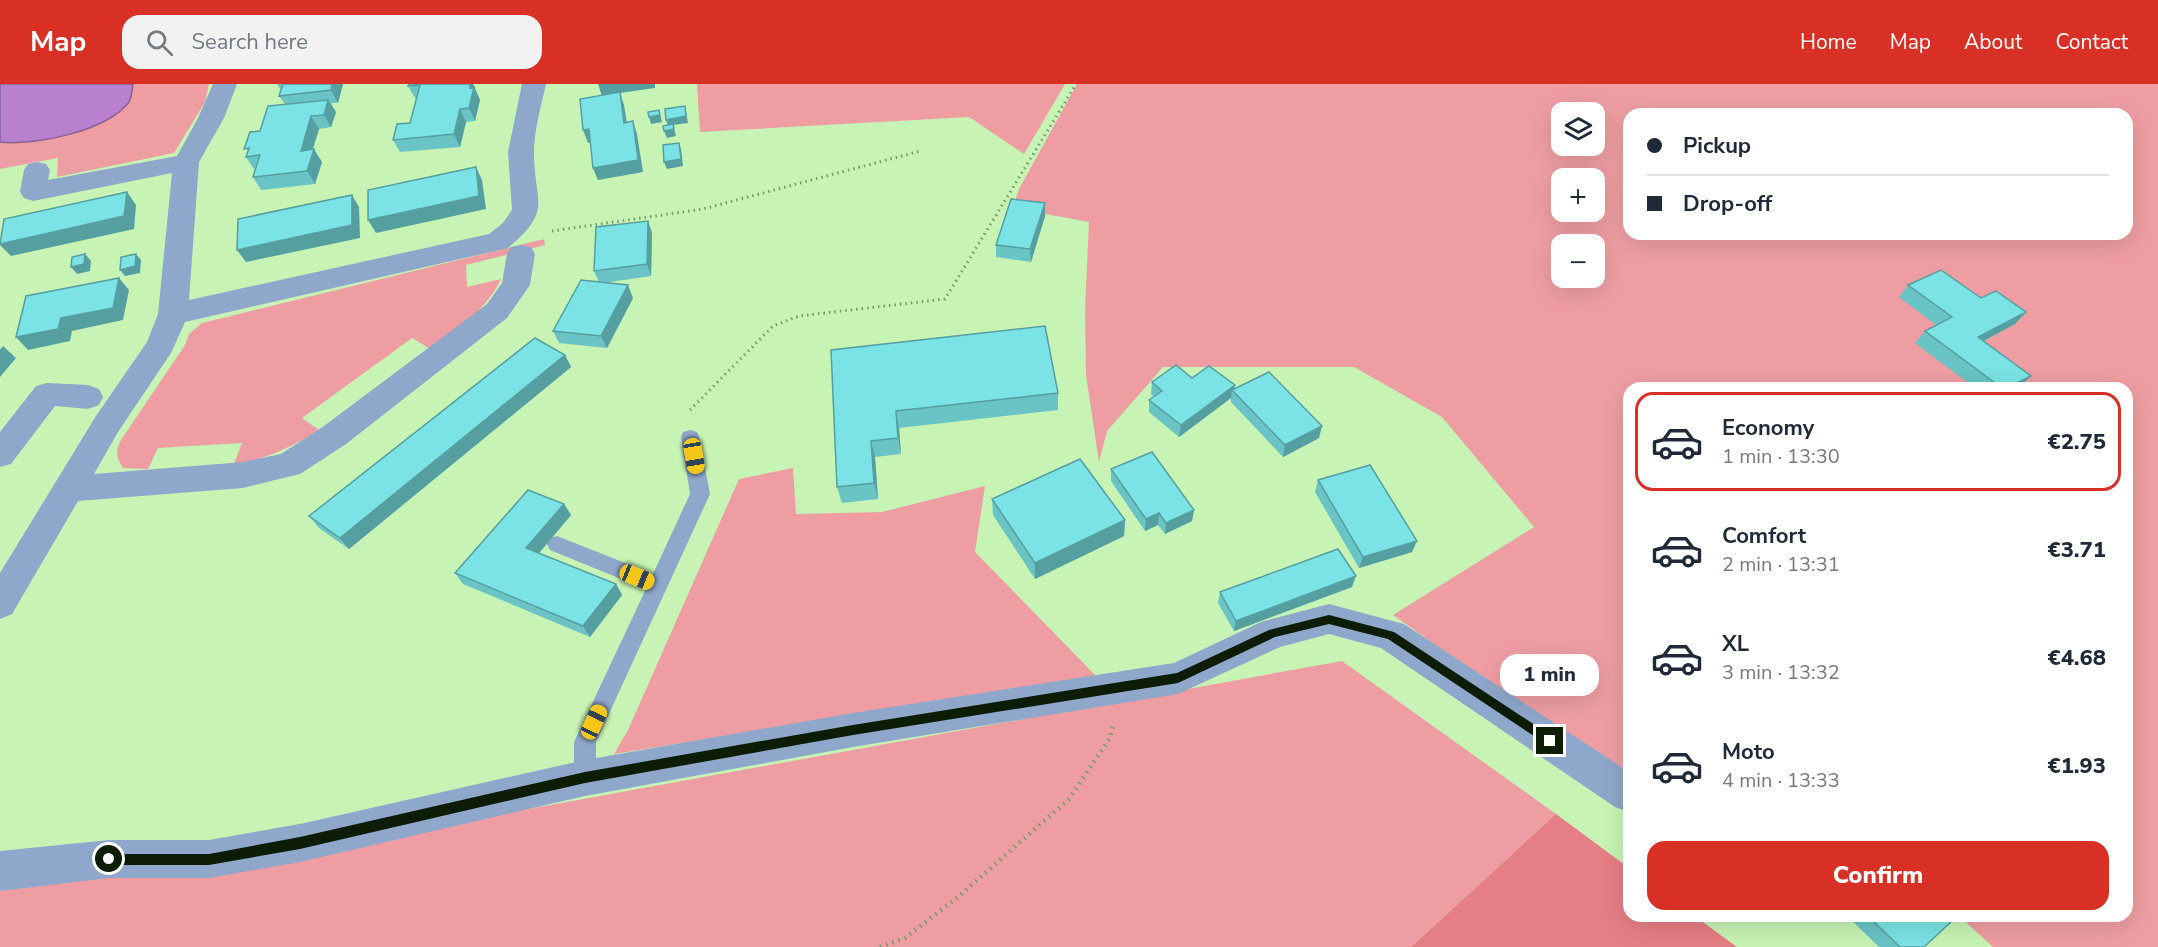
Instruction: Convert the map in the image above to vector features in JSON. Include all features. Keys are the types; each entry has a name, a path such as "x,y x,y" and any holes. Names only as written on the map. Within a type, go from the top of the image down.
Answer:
{"street":[{"path":"0,604 106,424 161,345 173,314 186,162 211,118 225,84"},
{"path":"68,489 243,475 289,465 335,435 497,311 516,285 520,240 527,207 521,153 534,84"},
{"path":"37,170 33,192 186,162"},
{"path":"173,314 498,241 520,240"},
{"path":"0,455 47,394 88,397"},
{"path":"0,871 109,859 209,859 300,843 585,778 853,730 1178,678 1273,633 1329,619 1391,635 1623,790"}],"lane":[{"path":"585,778 585,742 700,494 690,437"},
{"path":"557,544 657,585"}],"path":[{"path":"690,437 687,414 773,326 799,316 945,299 1076,84"},
{"path":"520,240 549,231 702,209 920,152"},
{"path":"880,947 906,938 958,897 1069,799 1110,738 1116,711 1112,690"}],"shaded area":[{"path":"0,84 209,84 205,102 174,153 57,177 58,158 0,169"},
{"path":"0,84 133,84 129,102 119,112 104,121 50,139 15,143 0,142"},
{"path":"697,84 1065,84 1024,154 969,117 700,132"},
{"path":"1077,84 2158,84 2158,947 1993,947 1966,922 2133,922 2133,382 1623,382 1623,777 1393,615 1534,527 1442,417 1354,367 1163,367 1107,431 1099,462 1086,375 1085,309 1089,222 1013,208 1019,189"},
{"path":"544,239 545,245 466,265 467,287 501,279 479,310 430,349 412,338 302,418 319,430 297,442 268,456 234,464 242,443 158,448 148,469 123,468 117,451 121,440 185,345 189,334 202,323"},
{"path":"793,468 796,514 882,512 985,486 975,552 1096,676 614,754 628,730 739,479"},
{"path":"1342,661 1556,814 1411,947 0,947 0,891 407,831"},
{"path":"1556,814 1623,864 1623,922 1703,922 1737,947 1411,947"}],"building":[{"path":"283,84 332,84 331,90 279,96"},
{"path":"409,84 470,84 470,88 474,87 469,108 460,109 454,134 393,140 397,124 410,123 420,85 408,86"},
{"path":"620,92 624,123 633,121 638,160 593,168 589,129 583,130 580,99"},
{"path":"328,100 324,115 311,116 301,151 314,149 307,171 253,177 260,155 246,157 249,148 244,149 250,132 260,131 268,106"},
{"path":"685,106 686,116 666,120 665,109"},
{"path":"659,110 660,115 649,117 648,112"},
{"path":"673,124 674,129 664,131 663,126"},
{"path":"679,143 681,159 664,162 663,145"},
{"path":"476,167 479,196 368,220 368,190"},
{"path":"127,192 124,216 0,244 4,219"},
{"path":"352,195 352,225 237,250 238,219"},
{"path":"1011,199 1045,203 1030,249 996,245"},
{"path":"648,221 647,264 594,271 596,227"},
{"path":"85,254 84,264 71,267 72,257"},
{"path":"136,254 135,266 120,270 121,257"},
{"path":"1941,270 1981,298 1996,291 2026,312 1978,337 2031,376 2019,382 1994,382 1925,331 1952,317 1908,285"},
{"path":"119,278 113,308 61,318 58,329 16,337 26,296"},
{"path":"581,280 628,285 601,336 553,331"},
{"path":"1045,326 1058,393 896,411 898,438 871,441 874,483 837,487 831,350"},
{"path":"535,338 565,355 340,538 309,516"},
{"path":"1176,365 1192,378 1209,366 1235,385 1181,425 1149,400 1162,391 1152,382"},
{"path":"1269,372 1322,426 1285,445 1232,390"},
{"path":"1152,452 1194,510 1166,523 1159,513 1146,519 1111,469"},
{"path":"1080,459 1125,520 1035,563 992,499"},
{"path":"1370,465 1417,541 1363,557 1318,480"},
{"path":"528,490 564,504 526,548 616,584 583,626 455,573"},
{"path":"1338,549 1356,576 1236,621 1220,592"},
{"path":"1874,922 1951,922 1924,947 1900,947"}],"route":[{"path":"109,859 209,859 300,843 585,778 853,730 1178,678 1273,633 1329,619 1391,635 1550,741"}]}
